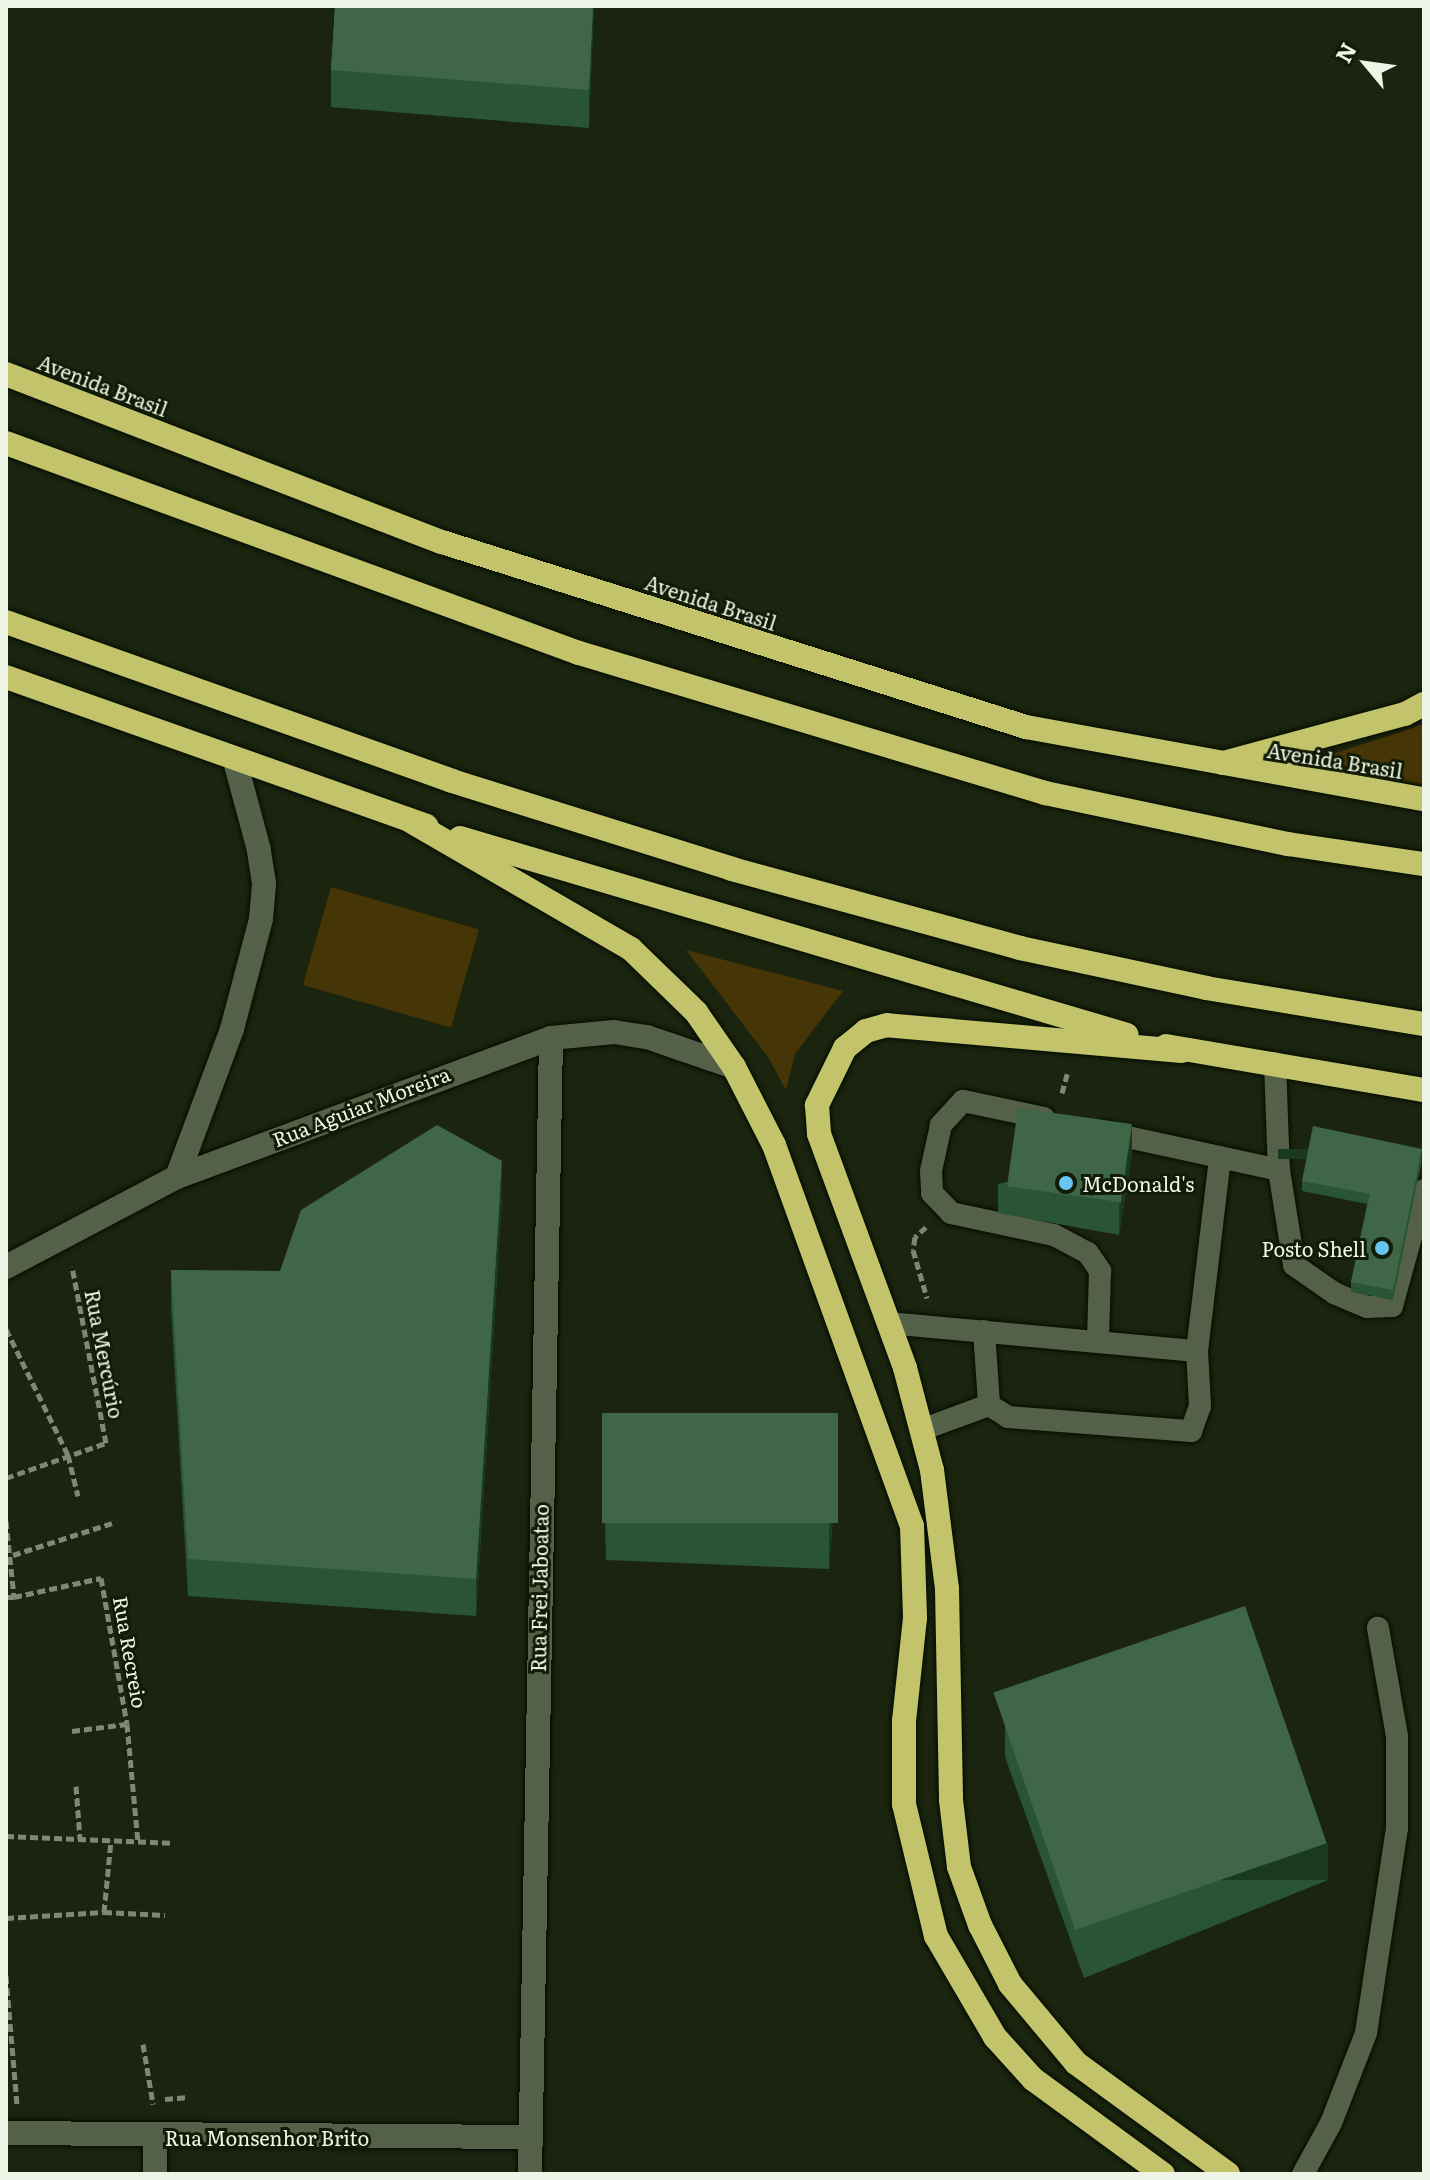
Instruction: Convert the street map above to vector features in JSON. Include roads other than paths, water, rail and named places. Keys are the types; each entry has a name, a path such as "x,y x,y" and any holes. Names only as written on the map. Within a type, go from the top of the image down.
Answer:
{"highway":[{"name":"Avenida Brasil","path":"6,374 442,542 1026,727 1216,765 1424,799"},
{"path":"6,443 579,653 1045,793 1288,844 1424,864"},
{"path":"6,622 452,781 732,869 1020,948 1206,988 1424,1024"},
{"path":"6,677 235,761 567,873 1182,1051"},
{"path":"1216,765 1405,714 1424,704"},
{"path":"412,822 631,949 687,1003 734,1067 774,1145 912,1526 915,1618 904,1721 904,1804 936,1936 995,2037 1033,2079 1163,2174"},
{"path":"1228,2174 1076,2063 1010,1984 980,1925 959,1867 956,1840 947,1589 932,1470 888,1323 819,1134 817,1105 845,1048 866,1031 887,1025 1182,1051 1275,1063 1424,1090"}],"street":[{"path":"177,1177 244,993 261,919 264,883 259,850 235,761"},
{"name":"Rua Aguiar Moreira","path":"6,1267 177,1177 551,1038 625,1034 734,1067"},
{"name":"Rua Frei Jaboatao","path":"530,2174 551,1038"},
{"name":"Rua Monsenhor Brito","path":"13,2133 155,2137 529,2137"},
{"path":"155,2137 155,2174"}],"lane":[{"path":"1275,1063 1279,1170 1294,1265 1334,1293 1367,1307 1392,1306 1401,1289 1424,1190"},
{"path":"1098,1338 1100,1271 1088,1253 1054,1235 951,1213 932,1193 931,1171 941,1125 963,1101 1279,1170"},
{"path":"989,1405 1008,1417 1191,1431 1200,1406 1197,1351 1220,1157"},
{"path":"888,1323 938,1331 1098,1338 1197,1351"},
{"path":"984,1331 989,1405"},
{"path":"921,1430 989,1405"},
{"path":"1303,2174 1331,2123 1366,2033 1397,1829 1397,1736 1378,1628"}],"place":[{"name":"McDonald's","path":"1066,1183"},
{"name":"Posto Shell","path":"1382,1248"}]}
